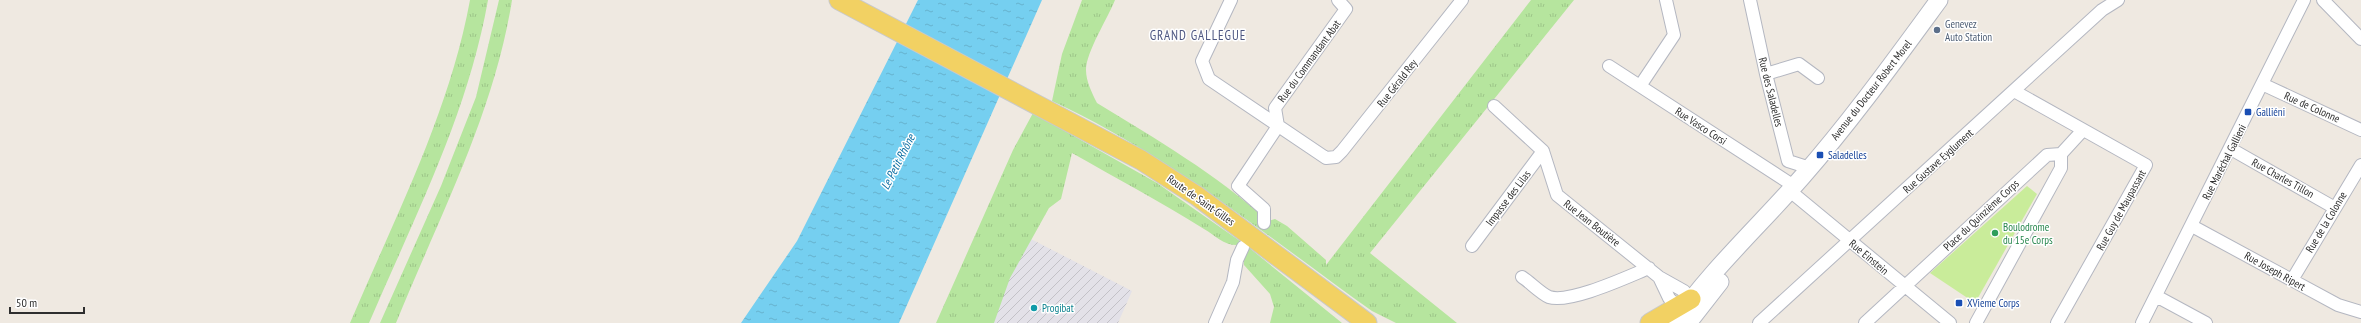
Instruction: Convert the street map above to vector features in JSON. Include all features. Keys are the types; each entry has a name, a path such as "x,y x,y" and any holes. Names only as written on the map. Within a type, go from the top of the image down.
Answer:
{"main road":[{"name":"Route de Saint-Gilles","path":"839,0 1023,96 1147,164 1197,196 1359,317"},
{"path":"1650,323 1684,314"}],"street":[{"path":"1231,0 1202,61 1209,79 1278,126 1238,186 1264,209 1264,223"},
{"name":"Rue du Commandant Abat","path":"1278,126 1275,108 1346,9 1338,0"},
{"name":"Rue Gérald Rey","path":"1278,126 1326,158 1336,156 1342,151 1462,0"},
{"path":"1640,86 1674,35 1666,0"},
{"name":"Rue des Saladelles","path":"1750,0 1766,74 1788,161"},
{"name":"Avenue du Docteur Robert Morel","path":"1684,314 1744,239 1768,215 1810,168 1851,118 1939,0"},
{"name":"Rue Gustave Eyglument","path":"1759,323 2102,10 2118,0"},
{"name":"Rue Maréchal Gallieni","path":"2142,323 2231,149 2304,0"},
{"path":"2323,0 2361,39"},
{"path":"1766,74 1799,64 1818,78"},
{"name":"Rue Vasco Corsi","path":"1608,66 1775,174 1792,188"},
{"name":"Rue de Colonne","path":"2262,84 2361,130"},
{"name":"Rue Guy de Maupassant","path":"2014,91 2146,165 2057,323"},
{"path":"1494,106 1543,151"},
{"path":"1976,323 2061,168 2061,154 2083,130"},
{"name":"Rue Charles Tillon","path":"2231,149 2335,208"},
{"name":"Impasse des Lilas","path":"1472,246 1543,151"},
{"name":"Rue Jean Boutière","path":"1543,151 1557,196 1659,277 1671,282 1684,314"},
{"name":"Place du Quinzième Corps","path":"1865,323 2046,155 2061,154"},
{"path":"1775,174 1788,161 1810,168"},
{"name":"Rue de la Colonne","path":"2292,280 2361,165"},
{"name":"Rue Einstein","path":"1792,188 1850,241 1950,323"},
{"name":"Rue Joseph Ripert","path":"2192,226 2338,305 2361,312"},
{"path":"1214,323 1233,282 1237,260 1243,247"},
{"path":"1522,276 1549,297 1562,298 1599,288 1649,268"},
{"path":"2156,296 2206,323"}],"shaded area":[{"path":"1027,237 1132,291 1118,323 979,323"}],"green space":[{"path":"470,0 488,0 479,42 453,125 438,165 369,323 350,323 435,124 449,84 461,42"},
{"path":"499,0 512,0 504,42 479,124 447,204 396,323 380,323 441,186 476,97"},
{"path":"1082,0 1115,0 1093,45 1087,63 1087,78 1097,103 1207,173 1268,221 1275,219 1287,226 1326,260 1326,265 1531,0 1574,0 1370,253 1457,323 1396,323 1372,311 1217,198 1137,146 1095,122 1052,101 1062,54"},
{"path":"1033,113 1157,183 1247,246 1342,323 1270,323 1274,307 1270,294 1244,265 1244,253 1239,245 1229,244 1220,240 1171,209 1072,153 1061,199 1049,208 1010,278 994,323 936,323 1013,150"},
{"name":"Boulodrome du 15e Corps","path":"2027,186 2037,194 1975,303 1930,273"}],"water":[{"name":"Le Petit Rhône","path":"918,0 1042,0 899,323 741,323 797,241"}],"place":[{"name":"Genevez Auto Station","path":"1937,30"},
{"name":"Galliéni","path":"2248,112"},
{"name":"Saladelles","path":"1820,155"},
{"name":"Boulodrome du 15e Corps","path":"1995,233"},
{"name":"XVieme Corps","path":"1959,303"},
{"name":"Progibat","path":"1034,308"}],"district":[{"name":"GRAND GALLEGUE","path":"1198,35"}]}
